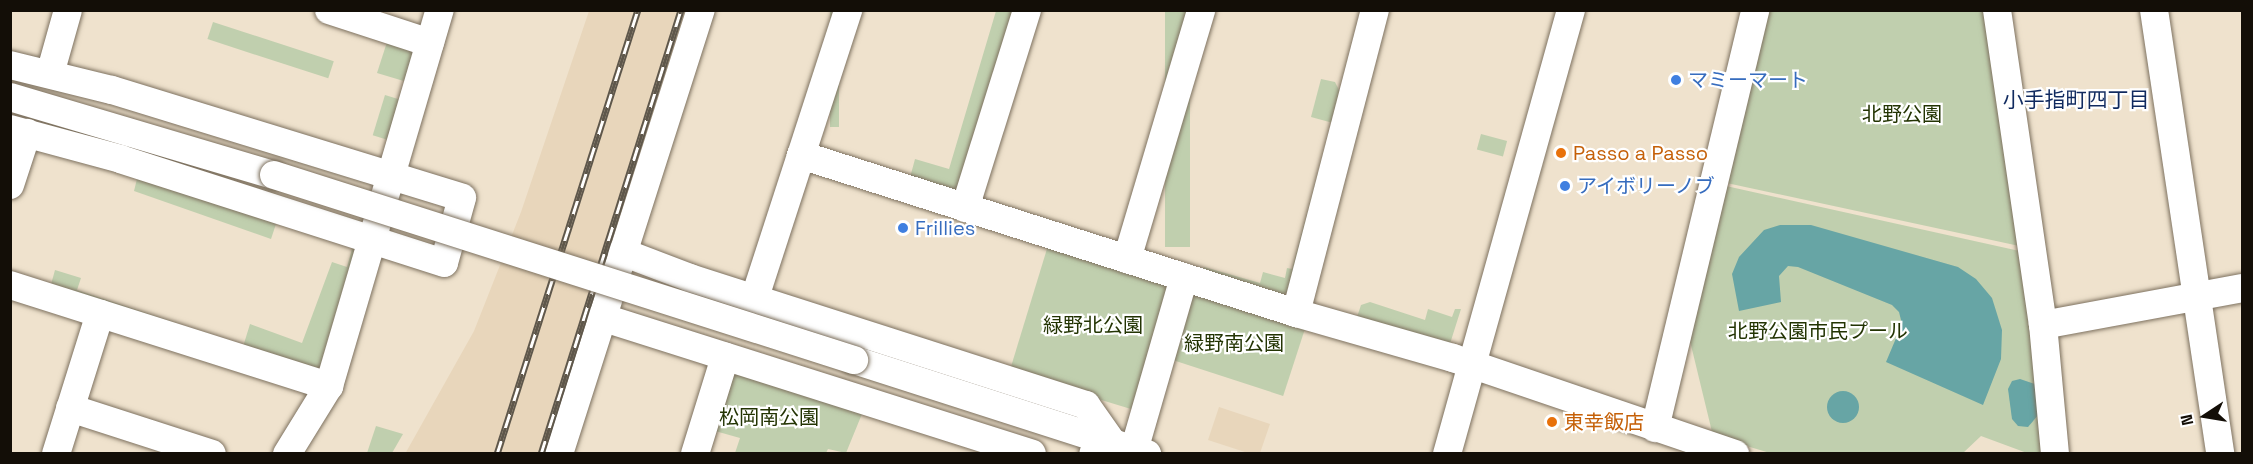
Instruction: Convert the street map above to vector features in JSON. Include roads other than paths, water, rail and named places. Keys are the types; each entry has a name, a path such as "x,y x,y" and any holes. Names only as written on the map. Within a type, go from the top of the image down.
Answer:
{"street":[{"path":"50,74 68,10"},
{"path":"329,10 430,43"},
{"path":"287,453 329,386 388,177 440,10"},
{"path":"559,453 700,10"},
{"path":"755,297 848,10"},
{"path":"965,208 1027,10"},
{"path":"1127,259 1201,10"},
{"path":"1296,313 1376,10"},
{"path":"1447,453 1571,10"},
{"path":"1655,428 1755,10"},
{"path":"1997,10 2043,325 2055,453"},
{"path":"2154,10 2220,453"},
{"path":"10,65 50,74 462,198 444,263 370,238 19,131 10,185"},
{"path":"10,97 274,174 854,360 1124,450"},
{"path":"801,155 1296,313 1472,365 1735,453"},
{"path":"622,252 1086,405 1124,450"},
{"path":"1124,450 1184,277"},
{"path":"10,285 329,386"},
{"path":"2043,325 2242,288"},
{"path":"56,453 100,314"},
{"path":"601,316 671,336 725,357 1032,453"},
{"path":"695,453 725,357"},
{"path":"70,408 212,453"}],"water":[{"path":"1780,225 1811,225 1958,267 1976,279 1992,298 2002,330 2001,359 1983,405 1886,362 1902,324 1899,312 1892,305 1798,267 1788,266 1779,276 1781,302 1739,311 1732,274 1739,257 1764,230"},
{"path":"2020,379 2035,384 2039,414 2028,427 2018,426 2012,419 2008,389 2012,381"},
{"path":"1843,391 1854,396 1859,407 1854,418 1843,423 1832,418 1827,407 1832,396"}],"railway":[{"path":"497,454 638,10"},
{"path":"541,454 681,10"}],"place":[{"name":"マミーマート","path":"1676,80"},
{"name":"Passo a Passo","path":"1561,153"},
{"name":"アイボリーノブ","path":"1565,186"},
{"name":"Frillies","path":"903,228"},
{"name":"東幸飯店","path":"1552,422"}],"district":[{"name":"小手指町四丁目","path":"2076,100"}],"park label":[{"name":"北野公園","path":"1902,114"},
{"name":"緑野北公園","path":"1093,325"},
{"name":"北野公園市民プール","path":"1818,331"},
{"name":"緑野南公園","path":"1234,343"},
{"name":"松岡南公園","path":"769,417"}]}
